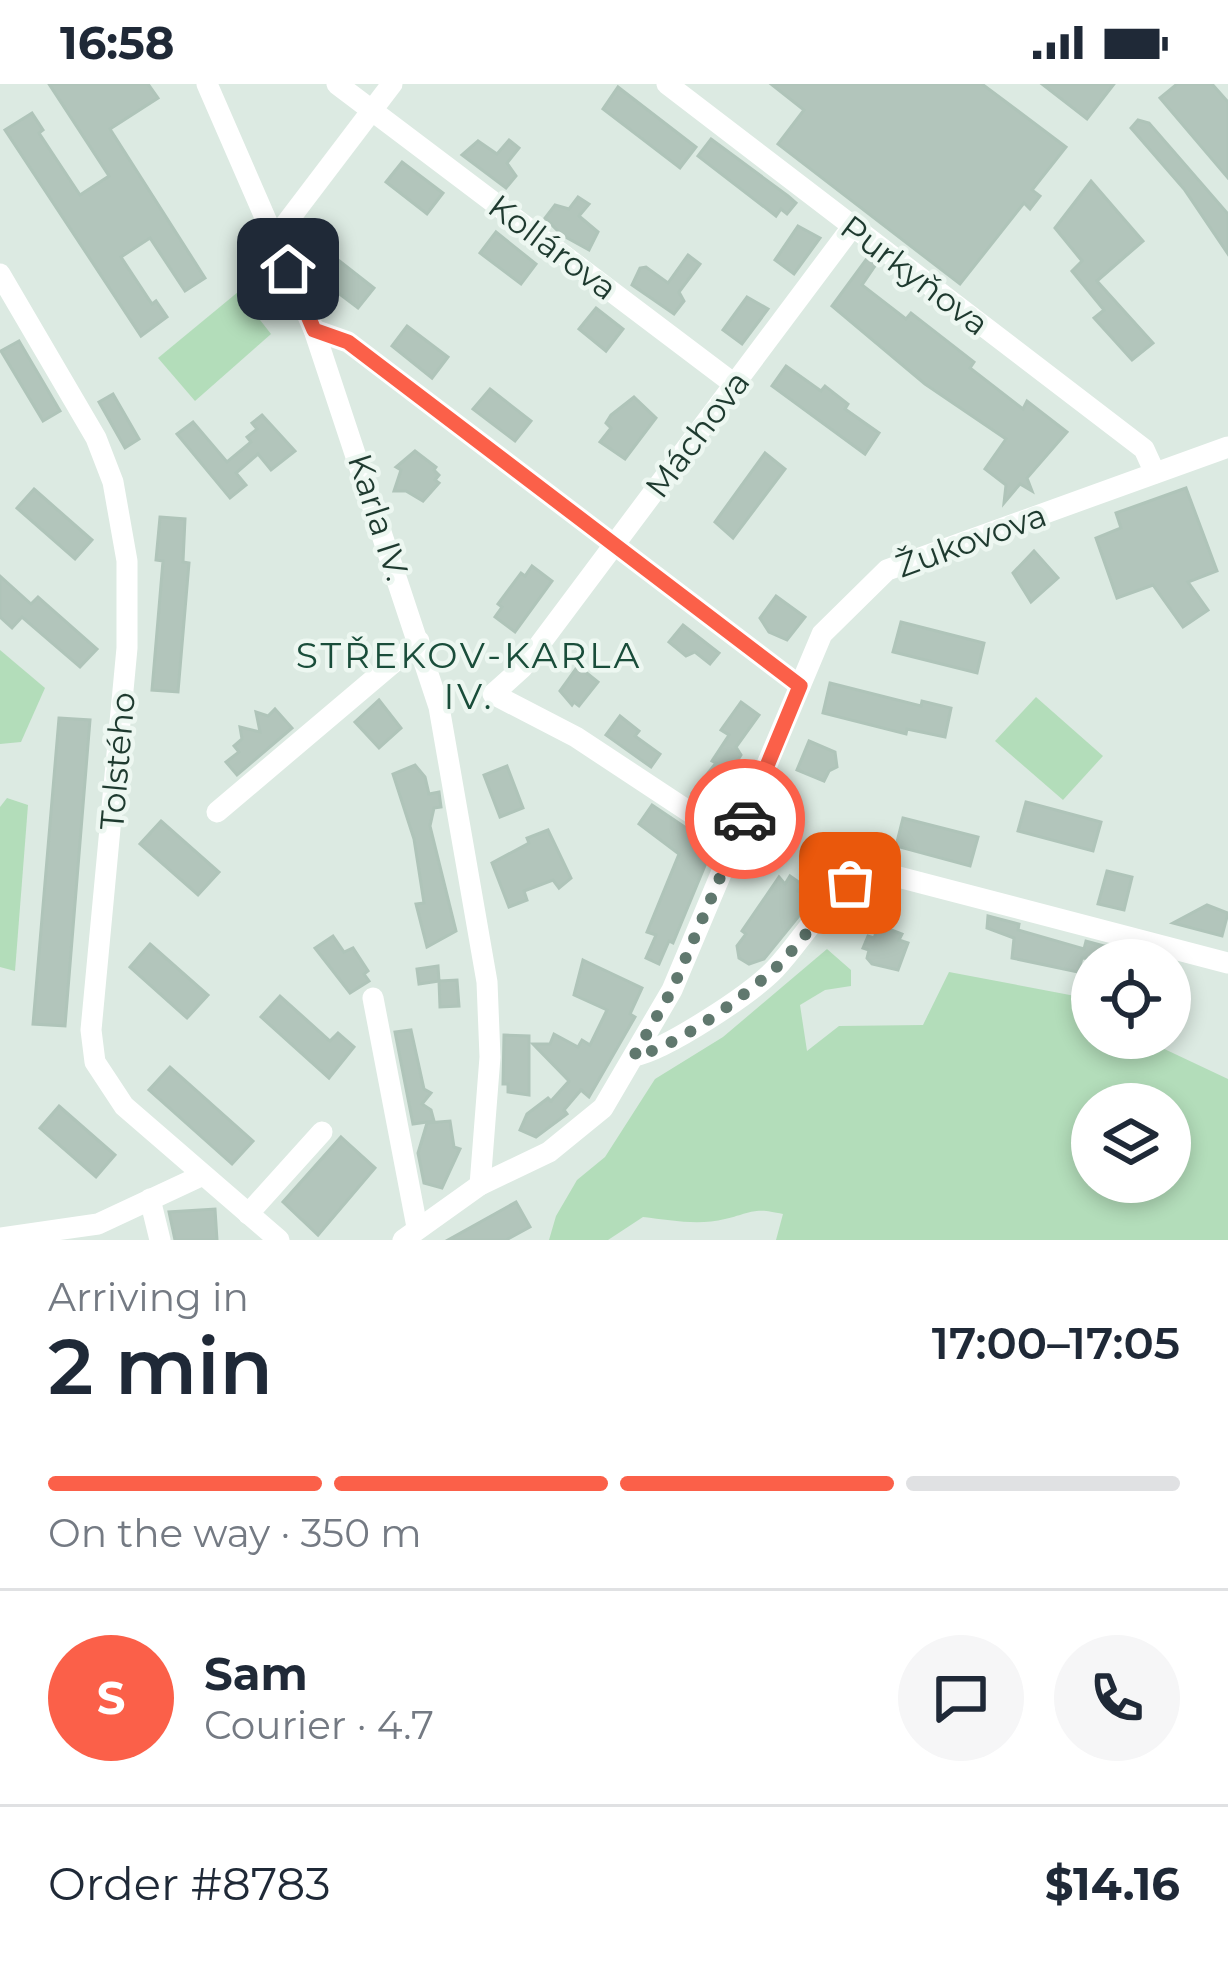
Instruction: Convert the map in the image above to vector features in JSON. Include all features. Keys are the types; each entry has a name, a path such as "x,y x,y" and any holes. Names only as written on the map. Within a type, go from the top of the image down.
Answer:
{"street":[{"name":"Karla IV.","path":"207,84 314,330 439,706 487,982 490,1057 480,1185"},
{"name":"Kollárova","path":"337,84 734,384"},
{"path":"275,238 392,84"},
{"name":"Purkyňova","path":"667,84 1144,448 1155,472"},
{"name":"Máchova","path":"735,842 575,737 493,694 522,668 852,227"},
{"name":"Tolstého","path":"0,274 96,438 113,482 127,561 128,639 91,1030 95,1062 124,1106 279,1240"},
{"path":"314,330 348,342 800,686"},
{"name":"Žukovova","path":"410,1233 480,1185 549,1152 603,1108 672,990 822,634 886,570 1155,472 1224,454"},
{"path":"218,812 419,641"},
{"path":"634,1056 657,1052 772,972 819,912 850,883 883,873 1228,963"},
{"path":"373,998 410,1233"},
{"path":"248,1214 322,1132"},
{"path":"0,1238 98,1224 203,1175"},
{"path":"150,1199 160,1240"}],"green space":[{"path":"238,292 271,334 195,401 158,358"},
{"path":"0,650 45,688 21,742 0,744"},
{"path":"1036,697 1103,756 1063,800 995,741"},
{"path":"7,798 28,805 15,971 0,967 0,807"},
{"path":"827,949 851,970 851,986 825,990 800,1005 807,1051 839,1026 923,1025 949,972 1071,995 1071,1059 1186,1059 1228,1079 1228,1240 776,1240 783,1214 759,1211 705,1222 643,1217 608,1240 549,1240 556,1216 577,1180 605,1157 655,1079 723,1037"}],"building":[{"path":"49,84 148,84 158,98 110,129 205,278 185,291 150,238 121,257 152,304 156,301 167,317 141,336 5,130 32,113 43,130 39,133 80,195 109,176"},
{"path":"771,84 982,84 1066,147 1032,190 1040,196 1030,209 1024,203 960,284 778,144 804,110"},
{"path":"1042,84 1114,84 1087,119"},
{"path":"1177,84 1212,84 1228,102 1228,178 1160,98"},
{"path":"618,87 696,147 680,168 603,109"},
{"path":"1138,120 1149,123 1228,214 1228,254 1184,189 1131,128"},
{"path":"711,139 796,203 787,214 781,209 776,216 698,156"},
{"path":"509,140 519,148 507,163 516,176 506,188 462,155 478,141 497,154"},
{"path":"402,162 443,193 427,214 386,182"},
{"path":"1091,181 1143,241 1097,281 1153,343 1132,360 1094,318 1104,310 1072,271 1082,261 1055,228"},
{"path":"578,197 589,204 579,216 598,232 589,250 562,235 545,218 555,205 569,209"},
{"path":"798,226 820,238 794,274 775,260"},
{"path":"496,232 536,264 521,284 480,253"},
{"path":"688,255 700,264 679,292 684,301 674,314 632,285 640,268 646,267 668,283"},
{"path":"333,256 374,288 358,308 317,277"},
{"path":"868,257 877,263 862,285 906,319 911,313 974,362 970,368 1023,409 1027,401 1067,432 1027,478 1032,491 1020,484 1004,503 1006,485 985,469 1006,439 925,384 832,306"},
{"path":"747,297 768,309 742,344 723,330"},
{"path":"596,308 623,329 606,351 579,329"},
{"path":"407,326 448,357 432,378 392,346"},
{"path":"19,341 60,411 43,421 1,351"},
{"path":"786,366 821,391 825,386 848,404 845,409 879,433 865,454 772,386"},
{"path":"490,389 531,421 515,441 473,409"},
{"path":"113,394 139,439 125,448 99,402"},
{"path":"634,397 656,418 625,459 600,442 611,428 606,423 611,415"},
{"path":"262,415 295,451 271,470 258,454 236,473 246,485 230,498 177,434 193,422 227,462 251,442 247,437 257,429 252,423"},
{"path":"415,451 439,475 435,480 439,483 423,501 406,491 394,491 401,470 396,467"},
{"path":"765,453 785,469 733,538 715,522"},
{"path":"1186,488 1217,571 1188,582 1208,610 1183,627 1153,585 1117,598 1096,538 1121,528 1116,513"},
{"path":"34,489 92,540 75,559 17,508"},
{"path":"160,517 185,519 183,562 189,563 178,692 152,690 163,561 156,560"},
{"path":"1034,551 1058,578 1031,602 1013,573"},
{"path":"532,566 552,581 515,632 495,617 502,607 498,604"},
{"path":"0,576 31,604 38,597 97,649 80,667 22,617 12,628 0,617"},
{"path":"776,596 805,617 787,640 769,632 760,618"},
{"path":"901,622 984,643 977,673 893,652"},
{"path":"683,625 719,653 710,664 695,652 686,656 669,642"},
{"path":"578,666 598,682 579,706 560,691"},
{"path":"830,683 921,706 922,701 951,708 945,737 907,729 906,734 823,713"},
{"path":"379,700 401,728 379,748 355,722"},
{"path":"741,702 759,715 736,747 741,755 722,785 727,788 710,808 692,793 716,763 712,761 729,735 721,730"},
{"path":"275,709 292,728 237,775 226,762 239,752 234,746 242,739 240,727 260,732 256,712 268,716"},
{"path":"620,716 639,731 635,736 660,754 651,767 606,735"},
{"path":"59,718 90,720 65,1026 33,1024"},
{"path":"809,741 835,752 837,767 824,781 797,770"},
{"path":"415,765 425,777 429,794 439,792 441,807 434,808 430,826 456,931 427,947 416,904 424,903 414,839 393,774"},
{"path":"507,766 523,808 500,817 484,775"},
{"path":"1026,802 1101,822 1093,851 1018,831"},
{"path":"652,805 713,846 673,943 669,941 659,964 646,958 656,935 647,932 679,854 639,824"},
{"path":"903,818 978,837 970,866 896,846"},
{"path":"161,821 219,872 198,895 140,844"},
{"path":"548,830 571,878 559,888 553,880 524,891 527,900 509,907 492,863 529,843 527,838"},
{"path":"1107,871 1132,877 1124,910 1098,904"},
{"path":"790,876 803,885 798,891 808,896 801,904 807,906 764,959 749,964 739,958 737,946 746,934 742,931 779,877 785,884"},
{"path":"1207,905 1228,913 1222,936 1173,923"},
{"path":"988,916 1071,945 1071,971 1012,958 1014,938 987,928"},
{"path":"886,928 902,934 899,940 908,943 898,970 872,964 867,958 869,950 863,948 868,936 874,938 877,930 884,933"},
{"path":"333,936 344,952 353,948 368,971 364,974 369,981 350,993 315,948"},
{"path":"150,944 208,995 187,1018 130,967"},
{"path":"583,960 642,988 630,1014 635,1017 589,1097 581,1090 564,1110 567,1114 536,1137 520,1130 527,1114 548,1098 551,1101 569,1081 533,1044 550,1044 554,1034 578,1047 582,1040 590,1045 607,1010 574,995"},
{"path":"438,966 439,981 419,984 417,969"},
{"path":"457,980 459,1006 440,1007 439,981"},
{"path":"280,996 330,1041 338,1033 354,1047 329,1078 261,1017"},
{"path":"411,1030 424,1089 431,1093 422,1104 431,1110 434,1121 413,1124 395,1032"},
{"path":"504,1035 529,1036 529,1095 508,1092 508,1084 503,1084"},
{"path":"170,1067 253,1141 232,1164 149,1090"},
{"path":"59,1106 115,1155 96,1177 40,1128"},
{"path":"450,1121 454,1147 460,1149 442,1188 424,1183 418,1153 427,1123"},
{"path":"341,1137 375,1168 318,1235 283,1202"},
{"path":"516,1202 530,1227 506,1240 448,1240"},
{"path":"215,1209 217,1240 175,1240 169,1212"}],"way so far":[{"path":"745,819 672,990 634,1056 657,1052 772,972 819,912 850,883"}],"district":[{"name":"STŘEKOV-KARLA IV.","path":"469,676"}],"route":[{"path":"288,269 314,330 348,342 800,686 745,819"}]}
